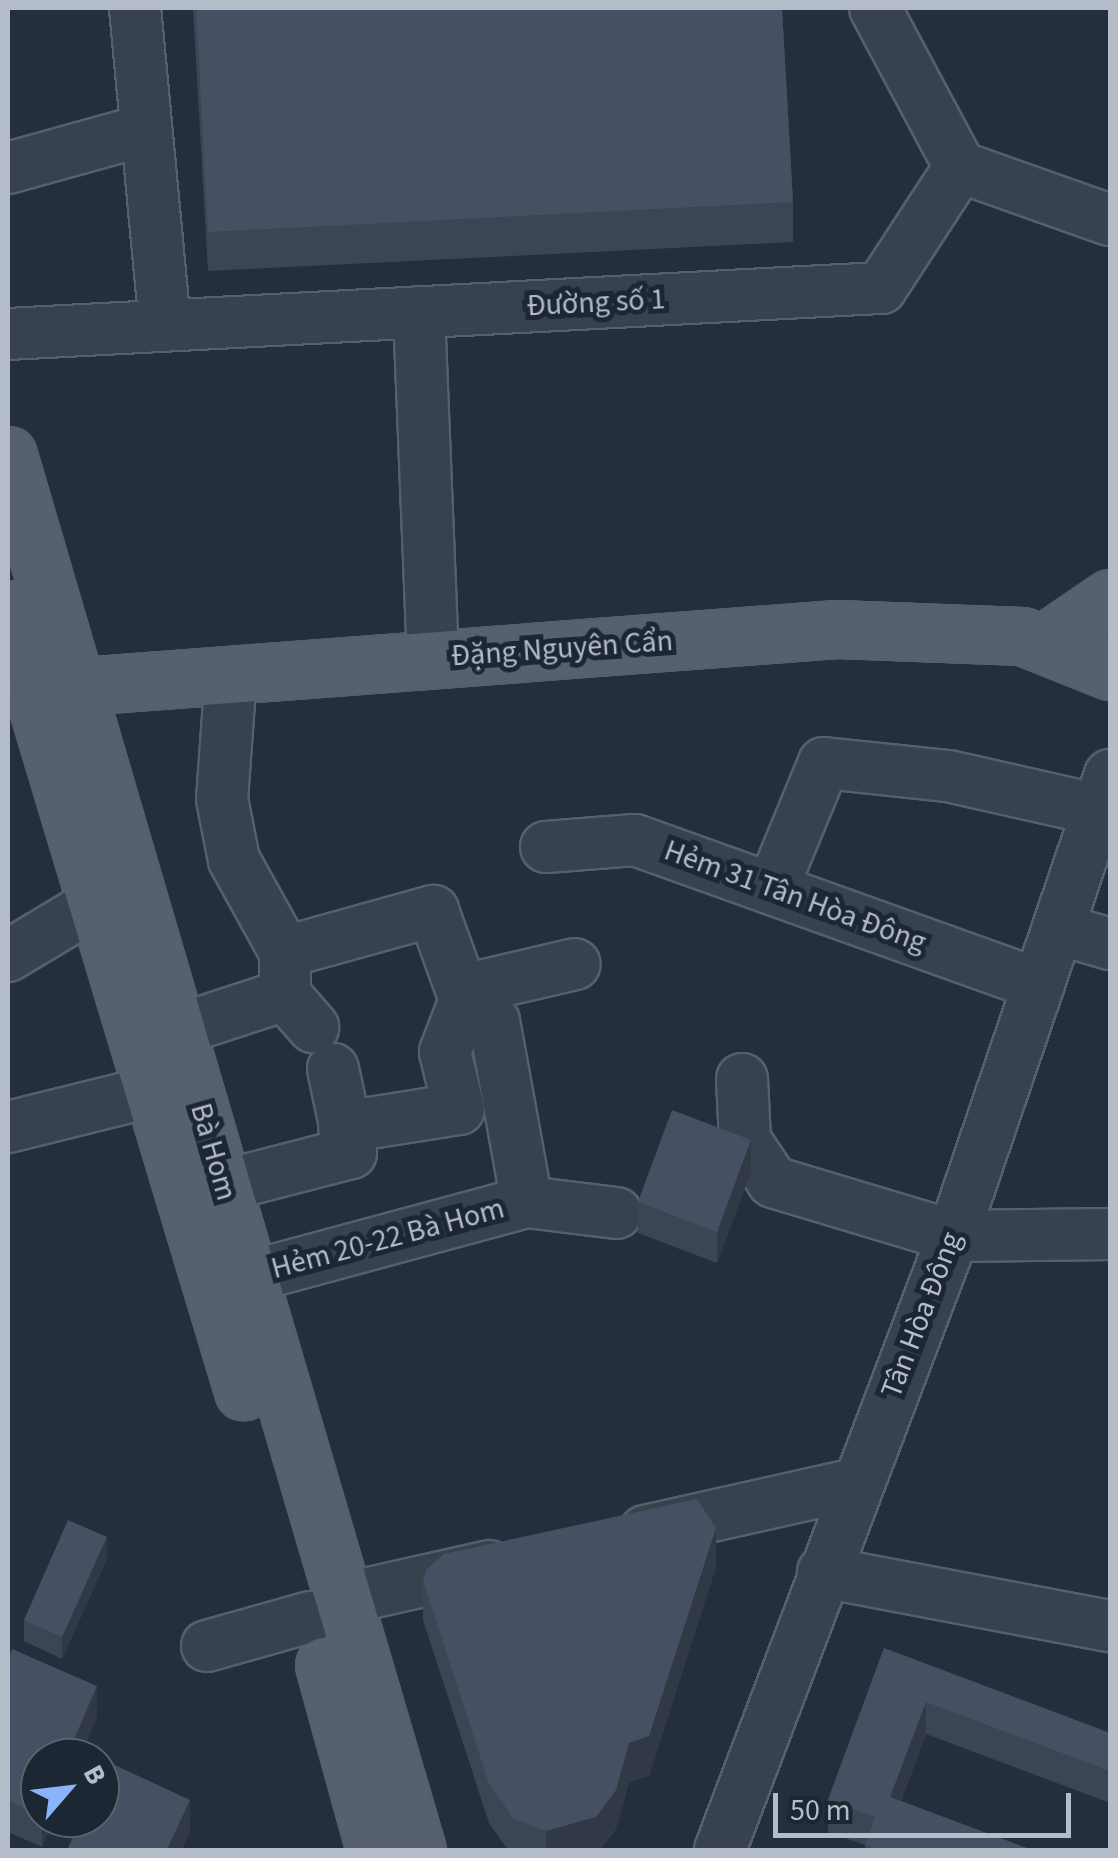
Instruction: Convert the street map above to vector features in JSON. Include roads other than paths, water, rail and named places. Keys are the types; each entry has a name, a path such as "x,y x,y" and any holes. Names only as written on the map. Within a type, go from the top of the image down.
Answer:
{"main road":[{"name":"Bà Hom","path":"8,454 40,689 98,902 154,1091 326,1608 417,1850"},
{"path":"1047,641 1110,598"},
{"name":"Bà Hom","path":"8,608 178,1030 249,1277 326,1608 374,1850"},
{"name":"Đặng Nguyên Cẩn","path":"40,689 837,629 970,629 1047,641 1110,671"}],"street":[{"path":"135,8 165,326"},
{"path":"874,8 960,167 1110,220"},
{"path":"8,168 145,130"},
{"name":"Đường số 1","path":"8,334 881,288 960,167"},
{"path":"419,312 433,659"},
{"path":"223,1186 351,1153 304,1011 234,860 225,815 230,674"},
{"path":"772,889 824,763 1105,793"},
{"name":"Tân Hòa Đông","path":"720,1850 953,1236 1105,793"},
{"name":"Hẻm 31 Tân Hòa Đông","path":"546,846 635,840 1039,984"},
{"path":"8,956 98,902"},
{"name":"Hẻm 20-22 Bà Hom","path":"304,1011 433,911 480,1010 527,1202"},
{"path":"1059,929 1110,944"},
{"path":"344,1127 460,1109 446,1052 480,1010 485,985 575,964"},
{"path":"178,1030 304,1011"},
{"path":"742,1078 745,1140 774,1182 953,1236 1110,1234"},
{"path":"8,1127 154,1091"},
{"name":"Hẻm 20-22 Bà Hom","path":"249,1277 527,1202 616,1214"},
{"path":"590,1544 856,1484"},
{"path":"206,1646 326,1608 533,1556"},
{"path":"823,1572 1110,1626"}]}
